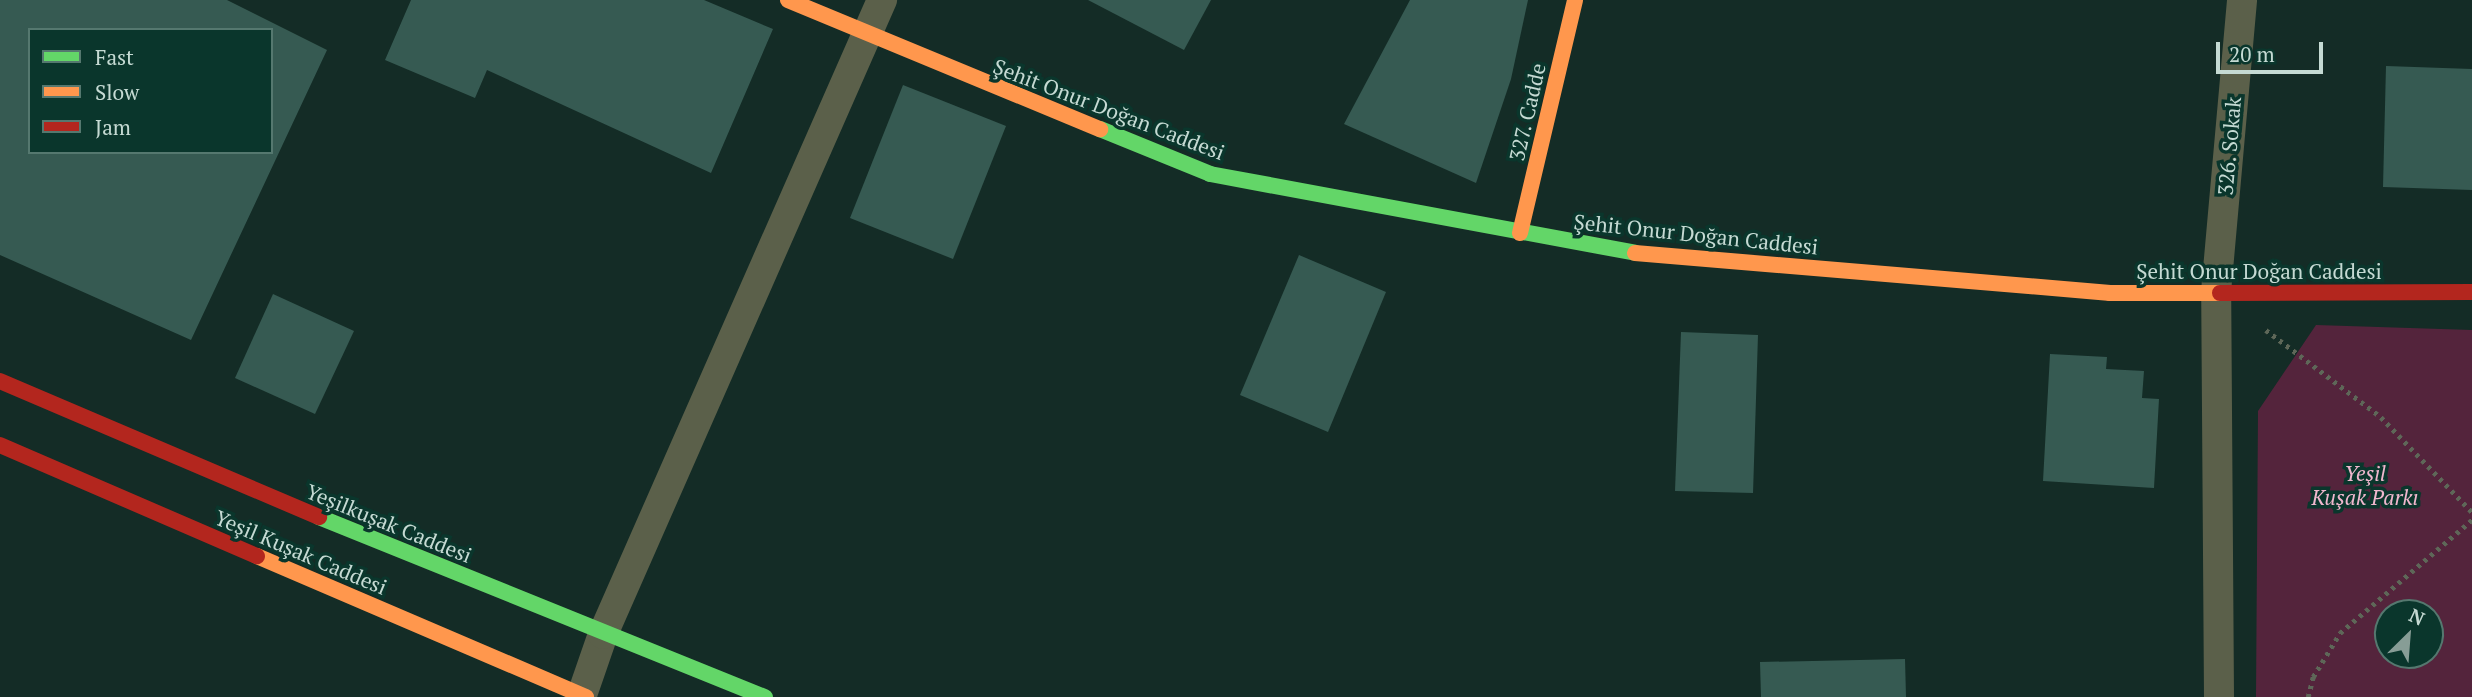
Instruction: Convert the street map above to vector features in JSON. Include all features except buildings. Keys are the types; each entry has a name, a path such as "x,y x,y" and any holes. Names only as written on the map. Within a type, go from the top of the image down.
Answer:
{"street":[{"name":"Şehit Onur Doğan Caddesi","path":"788,0 1210,174 1611,251 2082,290 2472,292"},
{"path":"584,696 603,634 882,0"},
{"name":"327. Cadde","path":"1520,233 1575,0"},
{"name":"326. Sokak","path":"2219,697 2216,292 2242,0"},
{"name":"Yeşilkuşak Caddesi","path":"0,381 603,634 765,697"},
{"name":"Yeşil Kuşak Caddesi","path":"0,445 584,696"}],"path":[{"path":"2260,325 2381,417 2472,512"},
{"path":"2308,697 2313,677 2340,633 2472,520"}],"green space":[{"name":"Yeşil Kuşak Parkı","path":"2316,325 2472,330 2472,697 2256,697 2258,411"}],"traffic: fast":[{"path":"1100,129 1210,174 1635,253"},
{"path":"319,517 765,697"}],"traffic: slow":[{"path":"788,0 1100,129"},
{"path":"1520,233 1575,0"},
{"path":"1635,253 2110,293 2220,293"},
{"path":"257,556 586,697"}],"traffic: jam":[{"path":"2220,293 2472,292"},
{"path":"0,381 319,517"},
{"path":"0,445 257,556"}]}
